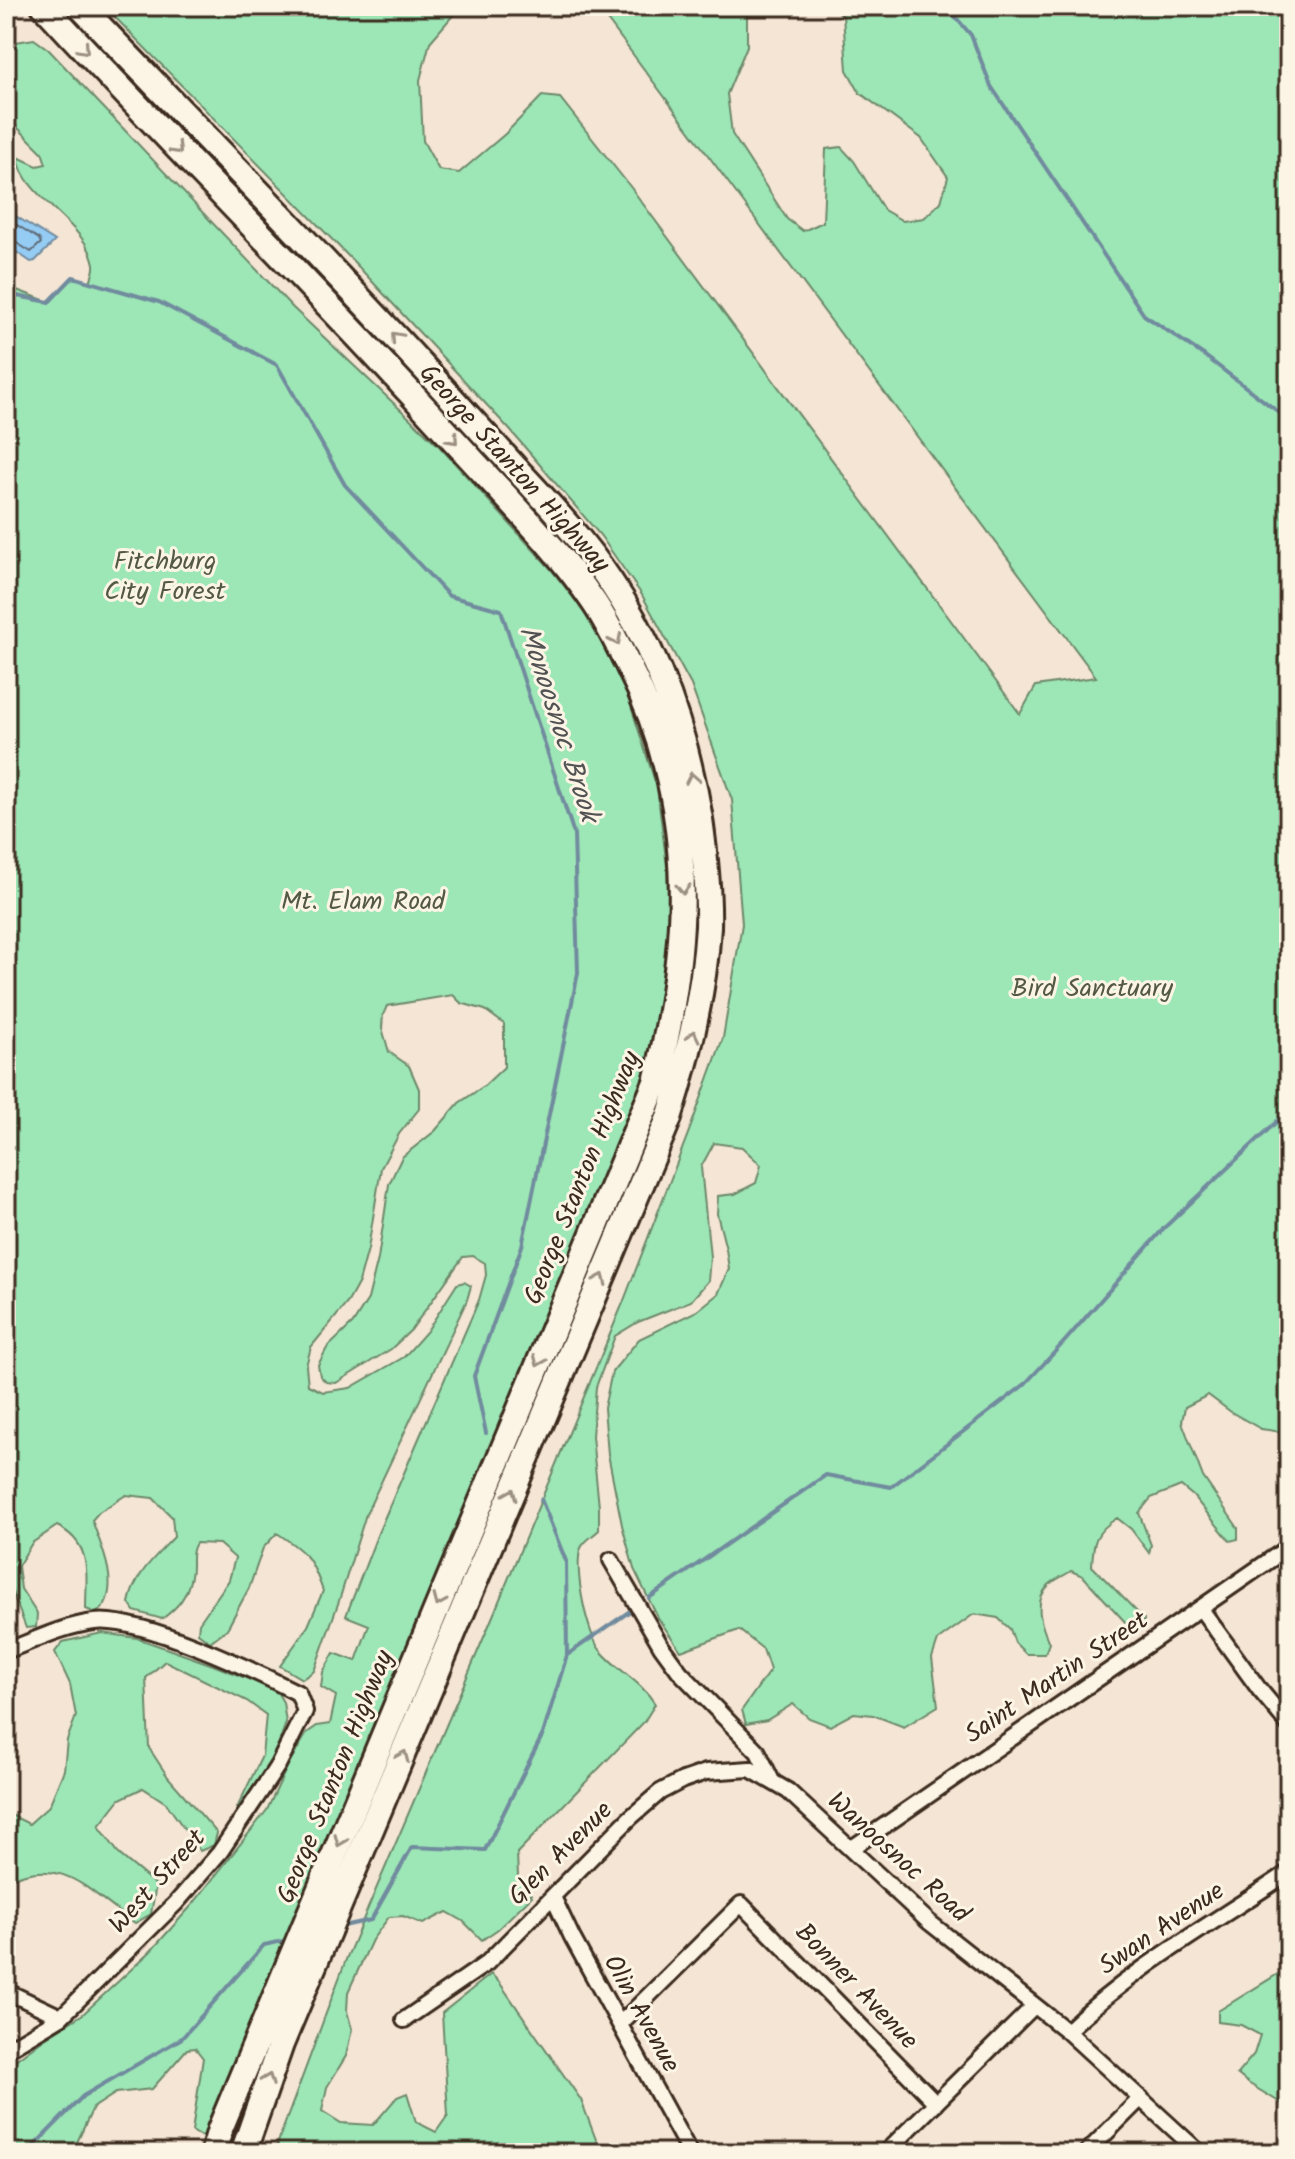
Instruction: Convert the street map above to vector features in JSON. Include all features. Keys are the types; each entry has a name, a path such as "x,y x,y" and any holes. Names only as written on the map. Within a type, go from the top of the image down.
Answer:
{"highway":[{"name":"George Stanton Highway","path":"44,6 123,93 331,307 525,517 577,579 607,623 638,687 662,752 678,827 683,888 681,936 667,1033 656,1082 220,2129 213,2153"},
{"name":"George Stanton Highway","path":"80,6 319,253 550,505 606,575 648,645 674,710 688,757 703,839 708,909 704,970 690,1049 669,1118 281,2044 243,2153"}],"street":[{"name":"Saint Martin Street","path":"852,1848 1289,1547"},
{"name":"Wanoosnoc Road","path":"611,1560 661,1646 680,1672 758,1752 771,1779 852,1848 929,1922 1067,2031 1200,2153"},
{"path":"1201,1609 1259,1689 1287,1719"},
{"name":"West Street","path":"6,1651 74,1625 102,1621 128,1625 199,1648 275,1681 298,1693 305,1711 278,1765 220,1852 176,1903 61,2017 6,2050"},
{"name":"Glen Avenue","path":"404,2020 487,1963 644,1804 667,1787 698,1774 722,1770 750,1769 771,1779"},
{"name":"Swan Avenue","path":"1067,2031 1090,2008 1289,1872"},
{"name":"Olin Avenue","path":"553,1897 690,2153"},
{"name":"Bonner Avenue","path":"620,2024 741,1904 936,2103"},
{"path":"6,1991 61,2017"},
{"path":"885,2153 1034,2006"},
{"path":"1086,2153 1141,2098"}],"green space":[{"name":"Bird Sanctuary","path":"104,6 461,6 430,42 420,80 423,141 439,170 459,173 505,134 542,96 560,98 632,189 1020,714 1036,686 1096,677 597,6 743,6 747,11 747,46 727,94 732,134 787,219 803,231 823,222 826,149 841,147 854,161 884,210 903,221 924,218 941,202 948,177 921,138 860,93 847,70 843,16 831,6 1289,6 1289,1433 1261,1429 1208,1395 1185,1407 1182,1422 1203,1477 1238,1528 1238,1539 1230,1541 1181,1486 1151,1498 1139,1513 1151,1545 1149,1553 1131,1529 1117,1518 1104,1528 1095,1544 1092,1566 1144,1619 1143,1628 1127,1624 1083,1576 1071,1571 1043,1592 1041,1621 1049,1643 1045,1654 1026,1654 1015,1643 1010,1629 998,1618 974,1614 938,1640 932,1658 938,1706 904,1727 873,1715 854,1713 830,1726 809,1718 793,1704 767,1720 746,1724 742,1710 770,1670 763,1649 739,1630 681,1651 658,1618 634,1569 622,1525 608,1454 604,1408 612,1372 639,1339 697,1311 718,1294 729,1269 717,1214 718,1196 735,1194 756,1183 761,1165 742,1147 714,1143 701,1167 710,1257 708,1281 691,1301 638,1322 615,1336 596,1387 592,1436 599,1530 581,1548 579,1570 583,1601 591,1631 601,1651 655,1704 644,1722 517,1853 518,1877 532,1896 498,1929 482,1940 463,1921 447,1912 423,1924 403,1916 389,1917 372,1940 348,1992 347,2011 352,2029 346,2056 327,2087 322,2111 341,2123 373,2125 397,2097 407,2093 416,2122 436,2132 448,2115 442,2013 491,1974 581,2100 601,2153 274,2153 347,1957 623,1303 723,1038 742,924 732,800 691,685 642,595 600,535 510,430 355,263"},
{"path":"34,39 48,49 293,308 439,446 550,568 592,622 628,697 657,788 667,867 670,950 659,1023 625,1136 543,1320 356,1776 262,1993 210,2127 202,2137 192,2131 203,2058 195,2048 187,2049 152,2089 116,2093 93,2108 72,2153 6,2153 6,2067 83,2014 150,1952 193,1904 267,1810 307,1733 317,1726 330,1724 336,1696 321,1687 323,1672 334,1653 356,1661 369,1625 346,1616 378,1533 479,1300 486,1275 485,1263 473,1256 463,1257 411,1330 391,1349 336,1383 326,1382 320,1376 318,1365 327,1348 353,1323 368,1299 378,1259 389,1184 402,1157 435,1131 459,1103 504,1067 504,1024 485,1010 461,1003 453,995 387,1006 383,1015 382,1028 389,1052 409,1066 419,1089 419,1109 399,1134 381,1168 368,1249 359,1282 348,1302 311,1347 306,1366 308,1385 323,1392 350,1388 404,1357 427,1331 457,1284 464,1282 471,1286 366,1514 314,1671 302,1679 280,1666 308,1626 323,1591 307,1557 277,1533 263,1548 249,1588 227,1629 210,1642 198,1633 199,1623 229,1580 235,1558 219,1544 196,1543 187,1590 168,1615 162,1619 134,1611 129,1603 135,1584 174,1537 172,1517 153,1498 126,1495 92,1520 110,1584 105,1604 96,1613 86,1609 85,1561 77,1541 57,1526 32,1543 18,1566 21,1589 37,1614 36,1627 26,1628 6,1576 6,286 49,302 73,277 90,282 94,266 89,249 79,235 42,198 22,172 18,157 37,166 46,164 42,152 6,116 6,47 10,43"},
{"path":"102,1633 137,1638 276,1690 283,1702 286,1723 273,1758 244,1810 237,1808 262,1756 266,1715 247,1701 165,1661 146,1678 149,1748 168,1777 217,1833 214,1845 200,1851 166,1803 143,1788 120,1799 99,1826 120,1855 156,1885 151,1914 135,1923 90,1890 61,1874 27,1874 6,1881 6,1809 9,1814 29,1824 49,1806 64,1770 67,1740 76,1716 70,1684 55,1652 63,1642"},
{"path":"1289,1967 1289,2108 1237,2074 1254,2054 1260,2035 1241,2025 1218,2022 1218,2011"}],"water":[{"path":"6,210 55,241 35,261 31,262 6,245"}],"waterway":[{"path":"946,6 971,35 991,86 1144,315 1205,356 1289,420"},
{"name":"Monoosnoc Brook","path":"6,294 49,302 73,277 159,302 277,365 345,485 449,596 501,610 574,834 578,973 522,1246 474,1376 486,1433"},
{"path":"649,1598 826,1475 891,1487 1024,1385 1163,1229 1289,1110"},
{"name":"Monoosnoc Brook","path":"339,1927 371,1920 412,1847 485,1850 543,1734 567,1655 566,1561 541,1499"},
{"path":"567,1655 630,1611"},
{"name":"Monoosnoc Brook","path":"27,2153 83,2096 182,2038 264,1945 288,1940"}],"park label":[{"name":"Fitchburg City Forest","path":"165,577"},
{"name":"Mt. Elam Road","path":"363,902"}]}
